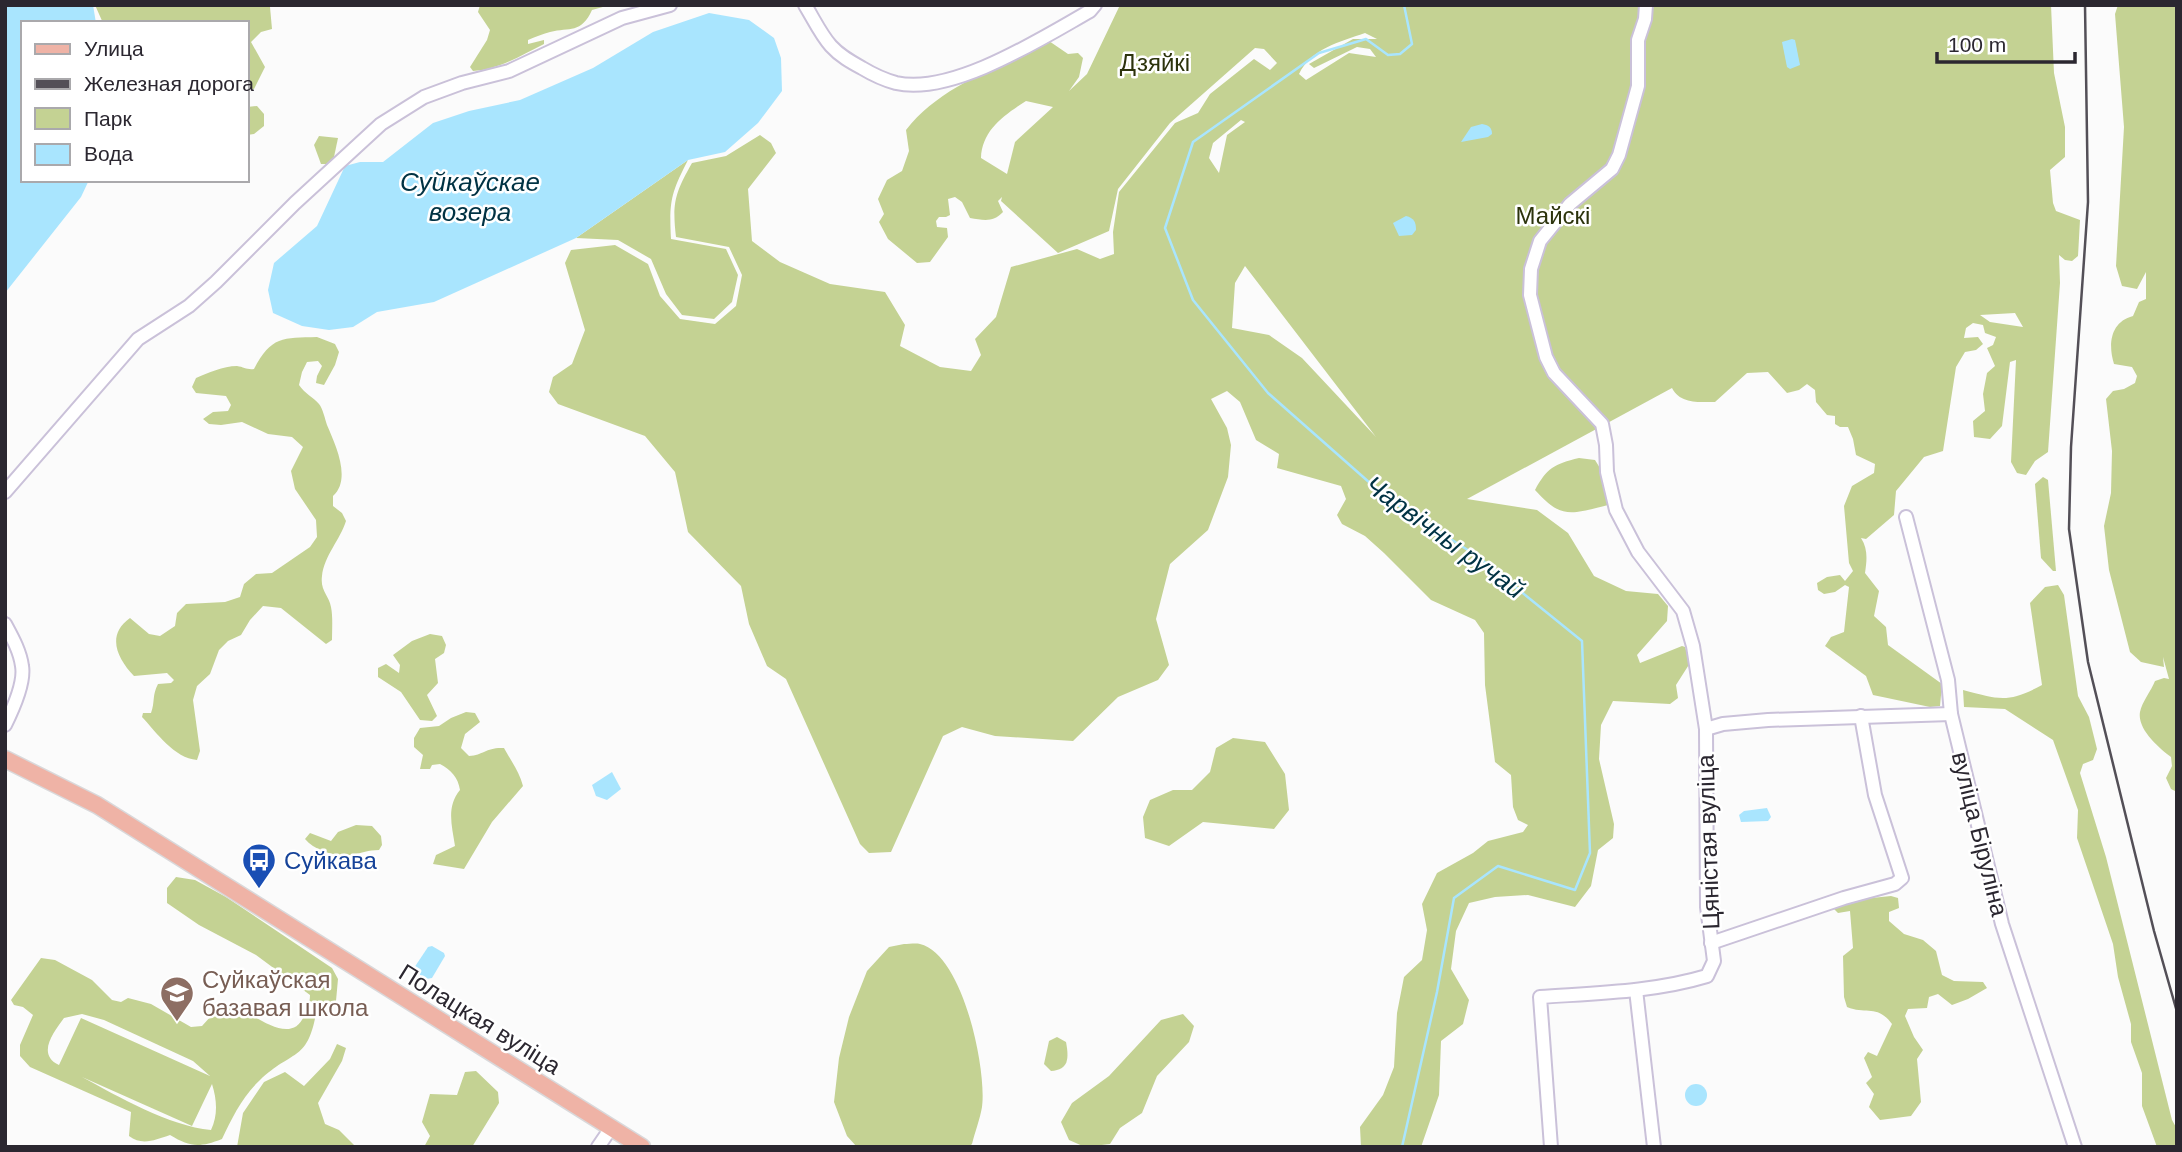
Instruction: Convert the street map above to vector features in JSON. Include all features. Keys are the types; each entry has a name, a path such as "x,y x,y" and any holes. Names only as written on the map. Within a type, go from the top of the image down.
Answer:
{"main road":[{"name":"Полацкая вуліца","path":"5,759 97,805 642,1147"}],"street":[{"path":"5,492 138,339 189,306 295,202 381,124 424,97 462,83 509,71 622,18 670,5"},
{"path":"805,5 830,46 871,73 897,83 934,83 984,67 1090,11 1095,5"},
{"path":"1646,5 1638,40 1638,86 1619,155 1612,169 1570,204 1540,241 1531,269 1530,295 1546,357 1566,388 1588,407 1602,424 1607,472 1616,510 1638,552 1683,611 1693,646 1706,729"},
{"name":"вуліца Біруліна","path":"1906,517 1948,680 1951,714 2002,924 2075,1147"},
{"path":"5,624 23,667 5,725"},
{"name":"Цяністая вуліца","path":"1636,990 1689,982 1707,976 1714,961 1707,907 1706,729 1723,724 1768,720 1951,714"},
{"name":"Цяністая вуліца","path":"1711,943 1844,898 1895,884 1902,878 1875,795 1861,716"},
{"path":"1551,1147 1540,997 1636,990 1654,1147"},
{"path":"598,1147 611,1128"}],"green space":[{"path":"95,5 272,5 272,29 261,32 251,42 265,67 254,89 248,88 248,21 102,21"},
{"path":"480,5 610,5 592,10 579,26 528,40 528,44 544,40 544,44 518,57 492,68 473,71 470,67 487,40 490,30 478,12"},
{"path":"1120,5 2051,5 2054,73 2065,127 2065,157 2050,170 2053,203 2056,211 2080,220 2078,256 2072,261 2059,255 2060,283 2048,452 2035,461 2026,475 2017,473 2011,462 2016,360 2010,362 2002,426 1990,439 1974,437 1973,421 1985,411 1983,394 1987,373 1995,366 1987,348 1993,345 1996,337 1985,333 1983,325 1973,323 1966,328 1964,338 1978,337 1983,344 1976,350 1965,352 1956,367 1943,451 1924,457 1896,491 1894,515 1866,539 1861,538 1865,546 1865,573 1879,591 1874,616 1886,627 1888,645 1942,684 1940,706 1930,707 1873,695 1866,676 1825,646 1831,637 1844,632 1849,587 1845,585 1835,592 1824,594 1818,590 1817,583 1827,577 1840,575 1845,581 1853,571 1849,563 1844,506 1852,486 1874,473 1875,464 1856,455 1848,427 1835,424 1835,416 1827,415 1816,402 1815,390 1807,384 1799,390 1787,393 1768,372 1747,373 1715,402 1685,399 1672,388 1467,499 1537,510 1568,533 1594,576 1626,591 1658,594 1668,606 1667,621 1637,655 1640,663 1682,646 1685,647 1690,663 1676,685 1678,698 1670,704 1613,701 1601,725 1599,759 1614,824 1613,838 1598,850 1591,886 1575,907 1528,895 1495,897 1469,903 1456,931 1451,969 1469,1000 1463,1024 1441,1041 1439,1095 1421,1147 1361,1147 1360,1127 1383,1095 1394,1067 1397,1013 1404,977 1422,960 1427,930 1422,904 1437,873 1473,853 1488,841 1523,832 1528,825 1518,820 1513,807 1511,775 1495,762 1485,685 1484,633 1475,620 1431,600 1365,536 1342,524 1337,515 1346,499 1341,486 1277,468 1279,454 1256,440 1240,402 1227,391 1211,399 1227,428 1231,445 1228,477 1208,530 1170,564 1156,619 1169,665 1158,680 1118,697 1073,741 995,736 962,727 943,736 891,852 869,853 860,844 786,679 767,666 749,624 741,586 688,532 675,472 645,436 558,404 549,392 553,377 572,364 585,330 565,263 571,250 615,245 648,264 660,296 680,319 715,324 736,306 742,275 729,247 676,237 675,207 678,191 692,163 726,156 760,135 771,143 776,153 748,189 752,241 780,262 830,284 885,292 905,325 900,346 940,367 971,371 981,355 975,339 996,317 1011,267 1077,249 1100,259 1114,254 1113,232 1119,192 1175,123 1198,113 1210,94 1254,59 1270,70 1277,63 1264,49 1255,48 1170,123 1118,189 1109,231 1058,253 1001,201 1002,197 998,201 1003,212 995,218 984,220 970,218 962,202 955,197 948,199 950,215 939,217 936,221 937,227 947,228 948,237 930,262 917,263 888,239 879,222 884,214 878,199 887,180 902,171 909,151 906,130 920,114 972,78 1049,41 1068,54 1078,53 1083,58 1079,77 1069,91 1087,74","holes":["1365,33 1377,39 1353,39 1309,64 1314,68 1357,47 1370,49 1376,57 1349,53 1306,80 1299,74 1318,52","1026,101 1053,107 1015,142 1007,174 981,158 985,139 1002,118","1241,120 1245,122 1227,135 1219,173 1209,158 1213,143","1245,266 1376,437 1302,358 1269,335 1232,328 1235,283","2015,313 2023,327 1990,322 1980,315"]},
{"path":"2118,5 2177,5 2177,792 2171,789 2166,778 2172,766 2171,757 2145,731 2140,718 2141,708 2155,681 2169,679 2163,657 2164,667 2141,662 2130,652 2109,570 2104,526 2111,493 2112,451 2106,399 2113,391 2135,383 2137,376 2132,367 2114,364 2111,342 2119,323 2133,316 2139,302 2146,299 2146,272 2137,289 2122,286 2116,266 2124,127 2115,14"},
{"path":"257,106 264,114 264,126 254,134 248,135 248,107"},
{"path":"319,136 338,138 334,157 327,164 321,164 314,145"},
{"path":"688,160 672,198 671,239 726,249 738,275 732,302 714,319 682,315 666,294 651,259 618,240 576,238"},
{"path":"317,337 335,344 339,352 324,385 316,383 322,366 318,361 307,362 299,385 322,409 342,471 339,489 333,496 333,506 342,513 346,521 322,576 322,585 332,611 332,640 326,644 281,608 263,606 241,635 228,641 219,650 210,674 197,686 193,700 200,751 197,760 189,758 166,744 142,717 143,713 151,713 158,684 171,683 174,680 167,673 134,676 119,654 116,639 118,632 130,618 149,634 160,636 175,626 177,613 186,604 225,602 240,597 244,584 256,574 272,573 310,547 317,537 316,520 295,489 291,471 303,447 292,437 268,434 242,422 209,424 203,419 213,412 228,411 231,405 226,396 196,393 192,387 196,378 221,368 237,366 254,369 266,350 279,341"},
{"path":"1579,458 1595,460 1605,481 1608,505 1576,512 1560,510 1544,500 1535,490 1552,468"},
{"path":"2043,477 2048,480 2056,571 2041,558 2035,484"},
{"path":"2058,585 2064,595 2078,696 2089,717 2097,749 2093,760 2083,764 2080,773 2106,857 2172,1120 2177,1129 2177,1147 2157,1147 2142,1106 2142,1073 2131,1042 2131,1024 2118,977 2113,944 2077,838 2078,810 2053,740 2005,709 1964,707 1963,690 2003,698 2020,695 2042,685 2030,603 2045,587"},
{"path":"430,634 442,636 446,645 444,653 435,659 438,683 427,695 437,716 432,721 420,720 401,692 378,677 378,668 386,664 399,673 400,665 393,655 412,641"},
{"path":"466,712 475,713 480,722 465,734 461,748 469,756 504,748 523,786 492,822 464,869 433,864 436,855 455,846 451,810 460,790 453,774 440,764 432,765 430,769 420,769 423,755 414,747 414,738 420,728 439,726"},
{"path":"1233,738 1265,742 1285,774 1289,810 1274,829 1203,822 1169,846 1145,838 1143,817 1150,800 1173,790 1192,790 1210,772 1216,748"},
{"path":"356,825 372,826 381,836 382,845 379,850 339,855 320,850 305,839 310,833 331,841 338,832"},
{"path":"176,877 195,880 226,897 332,968 338,979 336,1001 317,1008 304,1047 272,1070 248,1093 222,1139 201,1145 189,1144 170,1135 149,1141 134,1139 129,1136 131,1112 30,1067 20,1056 20,1045 33,1015 23,1007 14,1005 11,1000 41,958 55,960 92,980 112,1000 121,1002 128,998 151,1004 191,1027 202,1026 221,1005 237,1007 282,1029 298,1025 304,1016 310,995 256,955 199,925 167,903 167,888","holes":["82,1014 104,1020 193,1061 210,1076 81,1018 59,1065 49,1055 52,1036 64,1018","82,1077 192,1126 212,1084 215,1119 211,1130 195,1127 178,1123 145,1110"]},
{"path":"1891,896 1898,898 1899,908 1889,912 1889,921 1904,934 1923,940 1936,951 1942,975 1954,981 1983,982 1987,988 1952,1005 1938,994 1929,997 1927,1008 1908,1009 1905,1016 1923,1050 1917,1059 1921,1102 1911,1116 1880,1120 1869,1107 1874,1094 1866,1083 1872,1077 1864,1058 1868,1052 1877,1056 1892,1024 1876,1012 1847,1007 1844,997 1843,956 1853,948 1850,911 1838,913 1834,909 1862,899"},
{"path":"920,944 935,952 949,968 969,1015 983,1090 981,1112 969,1147 857,1147 847,1136 834,1102 839,1058 849,1017 867,971 889,947"},
{"path":"1183,1014 1194,1026 1189,1042 1157,1076 1142,1113 1120,1128 1110,1144 1085,1147 1069,1140 1061,1122 1072,1103 1109,1076 1161,1020"},
{"path":"1057,1037 1066,1042 1067,1058 1064,1066 1051,1071 1044,1064 1049,1041"},
{"path":"337,1044 346,1048 342,1061 318,1103 325,1124 339,1130 356,1147 237,1147 243,1113 264,1082 285,1072 304,1086 330,1059"},
{"path":"476,1071 498,1092 499,1103 472,1147 424,1147 430,1136 422,1122 430,1094 457,1095 465,1072"}],"water":[{"path":"5,5 93,5 96,21 21,21 21,182 88,182 81,197 5,293"},
{"name":"Суйкаўскае возера","path":"709,13 749,20 774,38 781,58 782,91 758,123 725,152 688,160 576,238 434,302 377,312 353,327 329,330 302,326 273,313 268,290 274,263 317,226 345,166 360,162 383,162 433,123 469,111 520,100 593,68 653,32"},
{"path":"1795,40 1800,65 1790,69 1787,67 1782,42"},
{"path":"1482,124 1489,127 1492,134 1461,142 1471,127"},
{"path":"1406,216 1414,221 1416,230 1412,235 1399,236 1393,223"},
{"path":"612,772 621,789 607,800 596,796 592,785"},
{"path":"1767,808 1771,817 1768,821 1741,822 1739,815 1744,811"},
{"path":"432,946 445,956 432,978 426,979 414,968 428,947"},
{"path":"1696,1084 1704,1087 1707,1095 1704,1103 1696,1106 1688,1103 1685,1095 1688,1087"}],"waterway":[{"name":"Чарвічны ручай","path":"1402,1147 1437,992 1454,898 1498,866 1575,890 1590,853 1582,641 1477,556 1387,498 1268,393 1193,300 1165,228 1193,142 1319,53 1366,39 1388,55 1400,54 1412,44 1404,5"}],"railway":[{"path":"2085,5 2088,202 2071,447 2069,529 2088,662 2154,931 2177,1012"}],"place":[{"name":"Суйкава","path":"259,890"},
{"name":"Суйкаўская базавая школа","path":"177,1023"}],"park label":[{"name":"Дзяйкі","path":"1155,62"},
{"name":"Майскі","path":"1553,215"}]}
